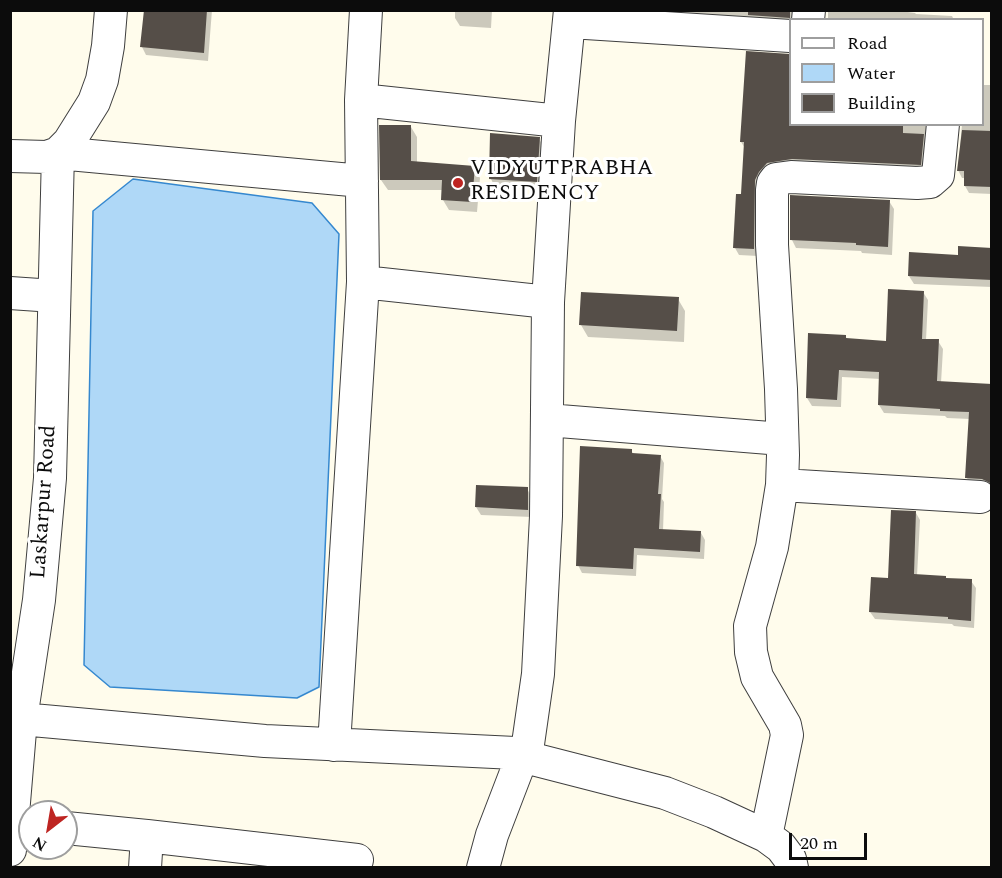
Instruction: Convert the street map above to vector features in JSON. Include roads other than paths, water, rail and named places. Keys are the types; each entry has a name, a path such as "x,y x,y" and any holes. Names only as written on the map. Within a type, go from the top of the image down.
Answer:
{"street":[{"path":"10,156 47,157 58,153 69,142 94,102 102,80 111,10"},
{"path":"334,745 363,282 361,100 366,10"},
{"path":"483,867 492,835 523,757 538,674 546,516 548,302 559,121 570,16 789,36"},
{"path":"361,100 559,121"},
{"path":"766,836 787,735 785,725 758,677 751,652 750,626 772,547 782,484 781,389 772,245 773,183 776,178 791,177 930,182 938,175 944,126"},
{"path":"58,153 362,181"},
{"name":"Laskarpur Road","path":"18,833 16,719 39,600 50,478 58,153"},
{"path":"363,282 548,302"},
{"path":"10,293 54,296"},
{"path":"547,420 782,439"},
{"path":"782,484 980,497"},
{"path":"16,719 265,741 515,753 523,757 665,793 714,812 766,836 781,847 790,859 792,867"},
{"path":"78,829 357,860"},
{"path":"145,867 147,836"}],"water":[{"path":"133,179 312,203 339,234 319,687 297,698 110,687 84,665 93,211"}],"place":[{"name":"VIDYUTPRABHA RESIDENCY","path":"458,183"}]}
